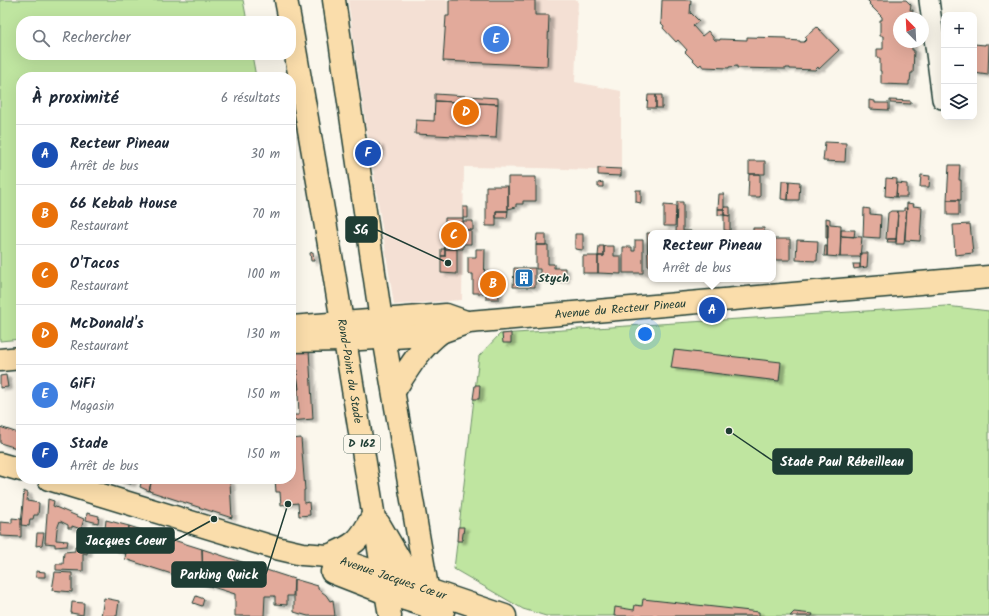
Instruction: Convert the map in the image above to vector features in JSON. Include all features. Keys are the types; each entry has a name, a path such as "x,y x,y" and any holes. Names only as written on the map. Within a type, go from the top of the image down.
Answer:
{"main road":[{"path":"286,0 289,16"},
{"path":"337,6 378,326 394,391 426,600"},
{"name":"D 162","path":"296,56 333,268"},
{"path":"333,268 352,301 378,326"},
{"name":"Rond-Point du Stade","path":"333,268 384,583"},
{"name":"Avenue du Recteur Pineau","path":"378,326 441,332 466,322 989,277"},
{"name":"Avenue du Recteur Pineau","path":"296,340 446,315 466,322"},
{"name":"Avenue du Recteur Pineau","path":"296,327 343,332"},
{"path":"394,391 417,355 430,340 441,332"},
{"path":"0,360 16,358"},
{"path":"0,464 16,469"},
{"name":"Avenue Jacques Cœur","path":"65,484 269,546 302,554 328,556 384,583 462,616"},
{"path":"328,556 354,544 374,515 426,600"},
{"name":"Avenue Jacques Cœur","path":"302,554 324,568 384,583 426,600 505,616"},
{"name":"D 162","path":"384,583 390,616"}],"street":[{"path":"929,0 941,91"}],"shaded area":[{"path":"348,0 578,0 575,82 621,91 621,171 464,167 462,300 394,305"}],"green space":[{"path":"0,0 243,0 246,16 16,16 16,60 253,60 255,72 16,72 16,339 0,341"},
{"path":"946,306 989,311 989,616 546,616 523,609 454,569 479,356 500,334"}],"building":[{"path":"449,0 535,0 535,15 549,15 547,66 443,61 446,16 449,16"},
{"path":"662,0 691,0 690,14 691,13 699,21 693,26 702,36 708,31 715,40 747,40 747,37 787,38 787,40 804,42 807,39 805,37 817,27 839,50 819,69 818,67 815,70 790,68 737,68 737,66 729,68 703,67 701,64 699,66 685,52 687,50 678,40 676,42 663,28 664,26 661,23"},
{"path":"867,0 906,0 911,5 910,10 913,10 913,12 893,12 893,48 912,48 912,50 914,50 913,73 911,73 909,85 881,84 880,58 877,58 877,49 883,49 883,36 880,36 880,20 882,20 882,17 869,4 870,3"},
{"path":"977,44 989,44 988,75 977,73"},
{"path":"435,94 498,98 498,104 435,101"},
{"path":"648,95 656,95 656,108 647,108"},
{"path":"656,95 662,95 662,108 656,108"},
{"path":"869,100 875,101 875,103 889,103 889,110 869,109"},
{"path":"890,100 911,101 911,104 890,103"},
{"path":"435,101 498,104 496,138 415,134 416,120 434,121"},
{"path":"825,142 846,143 845,162 823,161"},
{"path":"376,144 379,144 380,153 377,153"},
{"path":"749,161 765,161 765,174 749,174"},
{"path":"949,165 960,165 959,180 961,180 961,200 947,200"},
{"path":"598,168 621,169 621,176 598,175"},
{"path":"749,174 760,174 760,197 748,197"},
{"path":"921,175 930,176 929,187 920,187"},
{"path":"508,177 536,177 536,201 523,201 523,204 516,204 516,207 508,209"},
{"path":"886,178 897,179 896,197 885,196"},
{"path":"782,181 789,181 788,200 781,199"},
{"path":"789,181 800,182 799,200 788,200"},
{"path":"603,182 603,187 598,187 598,183"},
{"path":"897,183 907,184 907,197 896,197"},
{"path":"486,186 508,186 508,211 496,211 496,226 486,226"},
{"path":"636,190 641,190 641,203 636,202"},
{"path":"719,194 724,194 724,209 718,209"},
{"path":"947,200 959,200 959,215 947,215"},
{"path":"677,202 683,202 683,230 676,230"},
{"path":"907,203 914,204 913,206 922,207 920,241 905,240"},
{"path":"664,205 676,206 675,226 664,226"},
{"path":"463,207 468,207 468,218 463,218"},
{"path":"724,207 730,207 730,216 724,215"},
{"path":"864,208 870,209 870,214 881,215 880,238 863,237"},
{"path":"904,208 907,208 904,244 896,244 898,211 904,211"},
{"path":"718,209 724,209 724,215 718,215"},
{"path":"496,211 508,211 507,218 496,218"},
{"path":"891,211 898,211 896,239 886,239 888,213"},
{"path":"724,215 730,216 730,230 724,230"},
{"path":"445,218 463,218 463,249 444,249 445,245 448,243 448,240 445,240"},
{"path":"826,218 830,219 830,224 841,225 840,257 827,256 828,224 826,224"},
{"path":"463,221 473,221 473,230 463,230"},
{"path":"826,224 828,224 828,238 826,238"},
{"path":"970,224 973,253 955,255 953,225"},
{"path":"753,228 764,228 764,230 753,230"},
{"path":"463,230 471,230 471,244 463,244"},
{"path":"841,230 855,230 854,237 841,236"},
{"path":"647,233 648,233 648,266"},
{"path":"537,234 546,234 546,245 536,245"},
{"path":"575,234 583,234 583,250 575,249"},
{"path":"841,236 862,237 860,257 840,257"},
{"path":"776,239 790,239 790,260 776,260"},
{"path":"888,239 896,239 896,242 887,242"},
{"path":"635,240 643,240 643,273 623,273 623,247 632,247 632,251 635,251"},
{"path":"797,240 818,241 817,261 796,260"},
{"path":"536,245 548,245 548,264 554,264 554,268 565,268 565,280 540,280 540,269 536,269"},
{"path":"599,246 604,246 604,256 598,256"},
{"path":"604,246 614,246 614,256 621,256 621,274 598,273 598,256 604,256"},
{"path":"825,246 827,246 827,256 824,256"},
{"path":"441,249 445,249 445,256 441,256"},
{"path":"445,249 457,249 457,274 441,273 441,256 445,256"},
{"path":"476,249 485,249 484,293 473,293 473,274 468,274 468,257 476,257"},
{"path":"313,252 314,261 311,261 310,253"},
{"path":"861,253 868,253 867,267 860,268"},
{"path":"583,256 598,256 598,273 583,273"},
{"path":"853,264 860,264 860,268 854,269"},
{"name":"Stych","path":"514,268 535,268 535,287 513,287"},
{"path":"497,273 499,299 486,299 486,294 489,293 487,274"},
{"path":"511,333 511,343 503,343 502,334"},
{"path":"309,350 313,419 296,421 296,415 299,415 296,351"},
{"path":"674,350 781,362 779,381 671,368"},
{"path":"296,373 297,373 299,389 296,389"},
{"path":"6,375 8,387 0,388 0,376"},
{"path":"475,385 480,385 479,399 473,399"},
{"path":"0,427 16,432 16,448 0,443"},
{"path":"296,438 301,438 305,490 304,503 309,502 310,515 299,516 298,503 281,505 280,492 276,492 275,484 296,484"},
{"path":"141,484 151,484 149,491 140,487"},
{"path":"151,484 230,484 232,518 149,491"},
{"path":"24,491 28,493 27,501 39,503 38,515 34,515 33,519 30,519 29,526 21,525"},
{"path":"48,499 54,501 53,506 84,519 81,529 72,526 72,528 68,528 68,525 60,521 57,529 56,540 68,541 67,546 55,547 55,544 45,543"},
{"path":"87,513 99,516 98,523 86,520"},
{"path":"12,518 21,519 21,537 0,536 0,522 12,523"},
{"path":"106,520 129,526 126,554 114,550 116,539 104,537"},
{"path":"129,526 202,549 203,584 125,559"},
{"path":"458,527 464,527 462,541 457,541"},
{"path":"37,533 44,533 42,545 36,546"},
{"path":"75,546 88,547 87,554 83,553 83,571 56,570 56,564 63,564 64,552 75,551"},
{"path":"202,549 294,579 293,596 287,596 287,605 275,604 275,596 265,596 264,616 235,616 235,594 203,584"},
{"path":"36,571 45,572 45,577 36,577"},
{"path":"55,572 72,573 72,592 52,590"},
{"path":"294,579 318,586 318,589 326,595 330,601 333,600 335,616 308,616 294,612"},
{"path":"196,596 204,599 202,606 193,603"},
{"path":"104,598 119,601 117,616 101,616"},
{"path":"643,599 759,612 759,616 614,616 615,607 634,610 635,605 642,606"},
{"path":"72,602 84,603 83,615 71,613"},
{"path":"794,612 813,614 812,616 790,616"}],"place":[{"name":"GiFi","path":"496,39"},
{"name":"McDonald's","path":"466,112"},
{"name":"Stade","path":"368,153"},
{"name":"O'Tacos","path":"454,235"},
{"name":"SG","path":"448,263"},
{"name":"Stych","path":"524,278"},
{"name":"66 Kebab House","path":"493,284"},
{"name":"Recteur Pineau","path":"712,310"},
{"name":"Stade Paul Rébeilleau","path":"729,431"},
{"name":"Parking Quick","path":"288,504"},
{"name":"Jacques Coeur","path":"214,519"}]}
